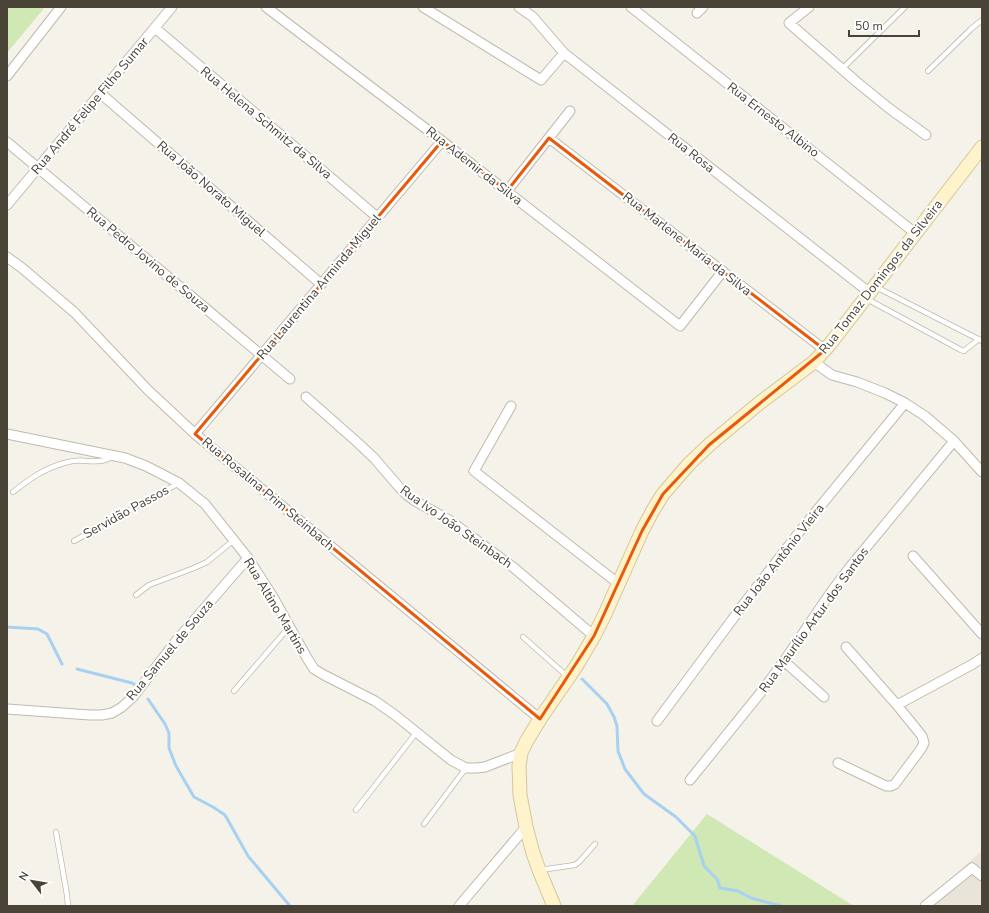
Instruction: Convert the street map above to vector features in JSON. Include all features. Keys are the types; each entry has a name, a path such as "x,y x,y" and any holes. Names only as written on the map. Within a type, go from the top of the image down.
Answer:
{"main road":[{"name":"Rua Tomaz Domingos da Silveira","path":"554,906 539,870 526,827 520,795 519,766 521,753 531,732 586,651 605,614 652,512 663,494 678,475 723,432 814,362 825,350 982,147"}],"street":[{"path":"7,76 61,7"},
{"name":"Rua André Felipe Filho Sumar","path":"7,205 172,7"},
{"name":"Rua Ademir da Silva","path":"266,7 442,141 680,326 723,271"},
{"path":"423,7 541,80 564,53"},
{"name":"Rua Rosa","path":"519,7 533,16 564,53 870,292"},
{"name":"Rua Ernesto Albino","path":"631,7 916,233"},
{"path":"809,7 788,23 890,109 926,135"},
{"name":"Rua Helena Schmitz da Silva","path":"155,28 377,218"},
{"name":"Rua João Norato Miguel","path":"100,94 321,284"},
{"path":"507,192 570,111"},
{"name":"Rua Marlene Maria da Silva","path":"549,138 825,350"},
{"name":"Rua Laurentina Arminda Miguel","path":"195,434 442,141"},
{"name":"Rua Pedro Jovino de Souza","path":"7,142 290,379"},
{"name":"Rua Rosalina Prim Steinbach","path":"7,257 74,312 148,390 195,434 540,719"},
{"path":"814,362 832,375 871,387 905,403 925,416 954,441 982,472"},
{"name":"Rua Ivo João Steinbach","path":"306,397 374,458 407,495 448,520 513,566 594,636"},
{"name":"Rua João Antônio Vieira","path":"657,721 800,531 905,403"},
{"path":"512,406 474,471 619,584"},
{"name":"Rua Altino Martins","path":"8,435 125,458 146,466 179,483 205,504 248,558 274,597 314,668 324,675 375,701 395,715 450,760 466,768"},
{"name":"Rua Maurílio Artur dos Santos","path":"690,780 762,692 823,603 850,567 954,441"},
{"path":"913,556 982,634"},
{"name":"Rua Samuel de Souza","path":"7,708 102,715 122,707 133,697 180,636 248,558"},
{"path":"838,763 886,786 891,786 895,784 921,749 924,742 922,736 897,705 846,647"},
{"path":"897,705 982,658"},
{"path":"784,661 824,697"},
{"path":"466,768 485,767 521,753"},
{"path":"459,906 526,827"},
{"path":"925,906 972,868 982,876"}],"lane":[{"path":"842,69 904,7"},
{"path":"928,70 982,20"},
{"path":"870,292 981,340"},
{"path":"870,292 961,350 964,351 981,340"},
{"path":"13,492 50,467 66,462 100,462 114,456"},
{"name":"Servidão Passos","path":"74,541 179,483"},
{"path":"136,595 149,585 206,562 234,540"},
{"path":"234,691 290,626"},
{"path":"523,637 568,678"},
{"path":"356,810 416,732"},
{"path":"424,824 466,768"},
{"path":"56,832 68,906"},
{"path":"539,870 575,865 595,844"}],"highlighted area":[{"path":"549,138 825,350 709,445 663,494 642,531 594,636 540,719 195,434 442,141 507,191"}],"shaded area":[{"path":"982,851 982,906 922,906 971,860"}],"green space":[{"path":"7,7 45,7 7,53"},
{"path":"707,814 854,906 632,906"}],"waterway":[{"path":"7,627 38,629 47,634 62,664"},
{"path":"77,669 132,683 137,686"},
{"path":"582,679 607,704 614,717 617,726 618,751 625,769 644,794 676,817 695,836 704,866 717,879 720,888 738,891 751,898 781,906"},
{"path":"148,699 165,724 169,733 169,748 176,766 194,797 225,815 248,856 290,906"}]}
